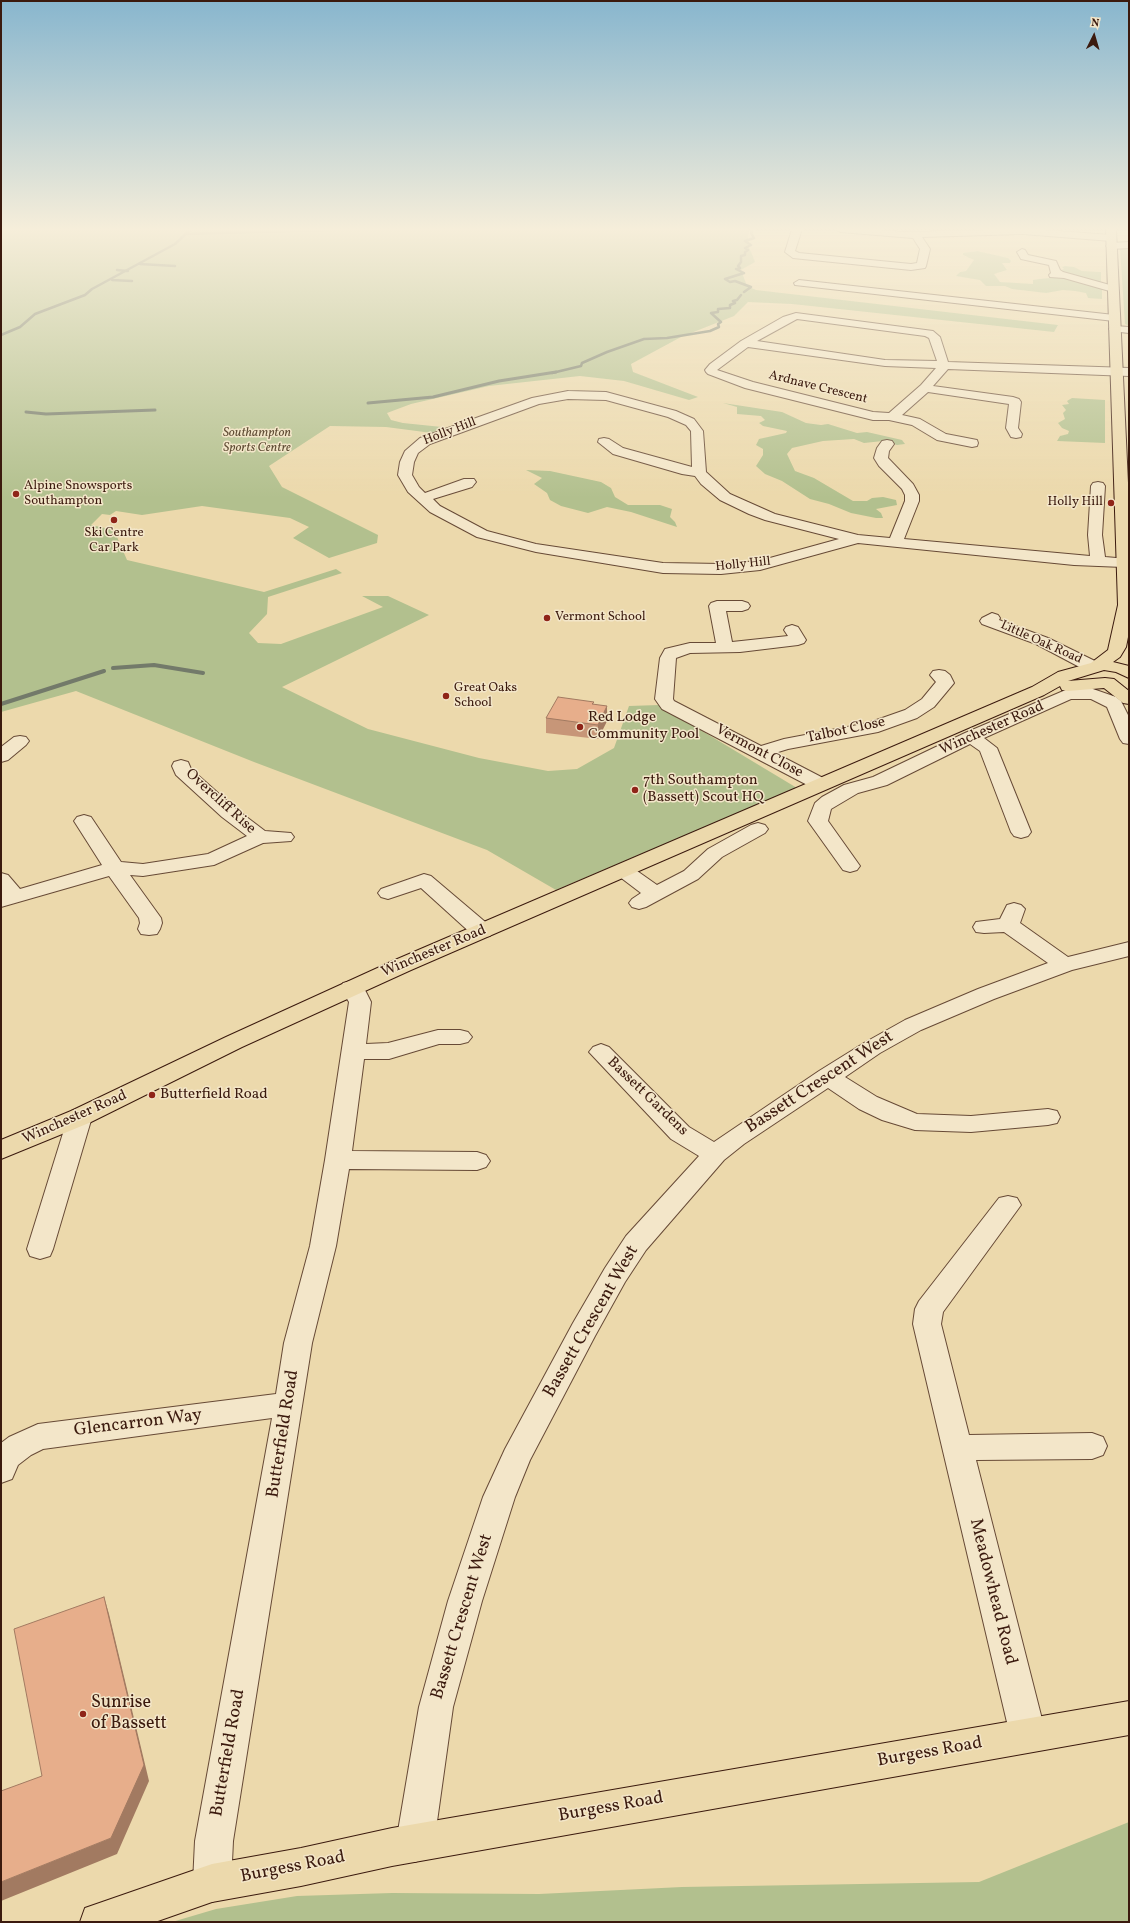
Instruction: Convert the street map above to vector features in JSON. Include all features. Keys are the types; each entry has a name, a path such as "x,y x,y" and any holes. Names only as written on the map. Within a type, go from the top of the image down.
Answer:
{"main road":[{"path":"1114,319 1116,372 1124,445 1123,562 1127,608 1118,647 1114,653 1094,667 1089,673 1102,687 1129,699"},
{"path":"1094,667 1116,666 1129,673"},
{"name":"Winchester Road","path":"2,1147 80,1117 241,1039 351,988 1038,691 1064,676 1094,667"},
{"path":"1102,687 1120,683 1129,679"},
{"name":"Winchester Road","path":"1038,691 1102,687"},
{"name":"Burgess Road","path":"99,1922 212,1883 301,1867 415,1843 1129,1718"}],"street":[{"path":"745,343 788,319"},
{"path":"821,319 929,333 934,337 944,366"},
{"path":"1074,319 1114,324 1129,330"},
{"path":"745,343 885,363 1129,372"},
{"name":"Ardnave Crescent","path":"745,343 714,366 711,370 712,372 749,385 873,416 891,417"},
{"path":"891,417 925,388 944,366"},
{"path":"925,388 1015,402 1012,428 1016,434"},
{"name":"Holly Hill","path":"858,540 754,511 725,497 706,481 699,472 696,431 690,422 672,414 618,398 594,395 568,395 536,401 446,432 418,445 412,451 407,462 405,475 413,488 423,498 450,518 482,534 536,548 663,568 715,569 760,565 846,541 858,540 896,542 1074,560 1123,562"},
{"path":"891,417 918,421 936,435 964,440"},
{"path":"604,442 618,451 687,472 699,472"},
{"path":"887,444 882,451 881,458 884,463 908,487 912,495 912,501 896,542"},
{"path":"423,498 467,484 469,482"},
{"path":"1098,486 1095,535 1098,561"},
{"path":"725,648 717,606 742,606"},
{"name":"Little Oak Road","path":"987,620 1042,641 1094,667"},
{"name":"Vermont Close","path":"792,630 798,640 725,648 690,648 671,652 668,658 664,699 668,704 762,752 820,784"},
{"name":"Talbot Close","path":"762,752 784,744 872,728 911,714 928,703 945,683 939,675"},
{"path":"1102,687 1110,701 1115,705 1129,739"},
{"name":"Winchester Road","path":"850,866 818,821 822,807 829,801 851,789 880,781 971,737 1068,694 1102,687"},
{"path":"971,737 988,748 1021,832"},
{"path":"1,756 20,741"},
{"path":"872,762 893,775"},
{"name":"Overcliff Rise","path":"181,766 183,771 229,813 260,837"},
{"path":"84,821 114,868 150,918 151,923 149,929"},
{"path":"623,870 647,899 691,875 715,853 754,835"},
{"path":"1,879 8,898 114,868 143,870 176,866 214,859 260,837 284,838"},
{"path":"388,893 432,877 482,931"},
{"path":"984,927 1011,917 1064,965"},
{"name":"Bassett Crescent West","path":"415,1843 436,1706 470,1586 499,1497 516,1458 583,1331 615,1275 636,1243 715,1154 735,1138 872,1048 913,1025 986,994 1064,965 1129,949"},
{"name":"Butterfield Road","path":"212,1883 214,1841 289,1404 298,1343 323,1246 338,1160 360,1002 356,993 351,988"},
{"path":"353,1052 389,1051 445,1033"},
{"name":"Bassett Gardens","path":"601,1052 680,1133 715,1154"},
{"path":"827,1077 868,1103 891,1114 915,1122 971,1124 1048,1116"},
{"path":"40,1249 80,1117"},
{"path":"338,1160 464,1165"},
{"name":"Meadowhead Road","path":"1008,1205 929,1308 927,1324 1028,1735"},
{"name":"Glencarron Way","path":"1,1470 6,1457 20,1446 38,1437 289,1404"},
{"path":"957,1448 1092,1446"}],"green space":[{"name":"Southampton Sports Centre","path":"1,319 727,319 681,337 631,364 633,372 698,397 689,400 624,381 580,376 489,386 411,404 387,413 391,420 403,423 442,427 432,433 386,427 330,426 269,466 282,487 378,535 377,543 329,558 293,538 309,527 290,518 202,506 142,515 116,511 110,515 102,514 91,525 114,530 127,560 264,592 336,569 342,573 268,597 267,614 249,633 258,643 281,644 383,607 362,596 388,596 429,615 282,687 368,729 479,758 548,771 577,769 614,748 629,706 659,705 797,788 556,890 487,850 254,762 76,691 1,712"},
{"path":"930,319 1004,319 1058,325 1054,332"},
{"path":"1125,319 1129,319 1129,326 1125,324"},
{"path":"1072,398 1105,400 1105,443 1057,441 1060,436 1068,434 1069,431 1062,428 1058,423 1065,419 1063,413 1066,410 1062,405 1069,404 1067,401"},
{"path":"723,403 782,412 806,423 821,425 828,424 857,433 867,432 902,440 905,444 897,445 883,441 864,443 854,439 823,441 792,448 787,454 795,471 814,478 853,501 867,501 872,498 883,497 896,500 897,505 876,509 881,513 883,518 851,513 829,504 810,499 782,481 765,474 756,466 763,455 763,449 756,445 759,439 786,433 787,431 763,426 759,423 765,420 761,416 737,414 737,407"},
{"path":"526,470 550,471 601,482 611,488 615,497 628,505 660,505 672,509 670,517 675,522 677,527 631,512 607,507 588,513 561,506 550,500 547,493 534,484 542,478"},
{"path":"1129,1822 1129,1922 172,1922 216,1909 297,1896 392,1893 539,1894 682,1887 979,1882"}],"building":[{"path":"558,697 594,702 592,704 607,706 598,725 546,718"},
{"name":"Sunrise of Bassett","path":"104,1597 144,1765 111,1838 1,1882 1,1791 42,1776 14,1629"}],"waterway":[{"path":"1,335 20,327 30,319"},
{"path":"552,373 581,366 582,363 607,352 644,339 667,338 710,331 719,327 718,324 721,322 717,319"},
{"path":"368,403 433,397 499,381 556,372"},
{"path":"26,412 46,414 155,410"},
{"path":"113,668 154,665 203,673"},
{"path":"1,704 104,671"}],"place":[{"name":"Alpine Snowsports Southampton","path":"16,494"},
{"name":"Holly Hill","path":"1111,503"},
{"name":"Ski Centre Car Park","path":"114,520"},
{"name":"Vermont School","path":"547,618"},
{"name":"Great Oaks School","path":"446,696"},
{"name":"Red Lodge Community Pool","path":"580,727"},
{"name":"7th Southampton (Bassett) Scout HQ","path":"635,790"},
{"name":"Butterfield Road","path":"152,1095"},
{"name":"Sunrise of Bassett","path":"83,1714"}]}
